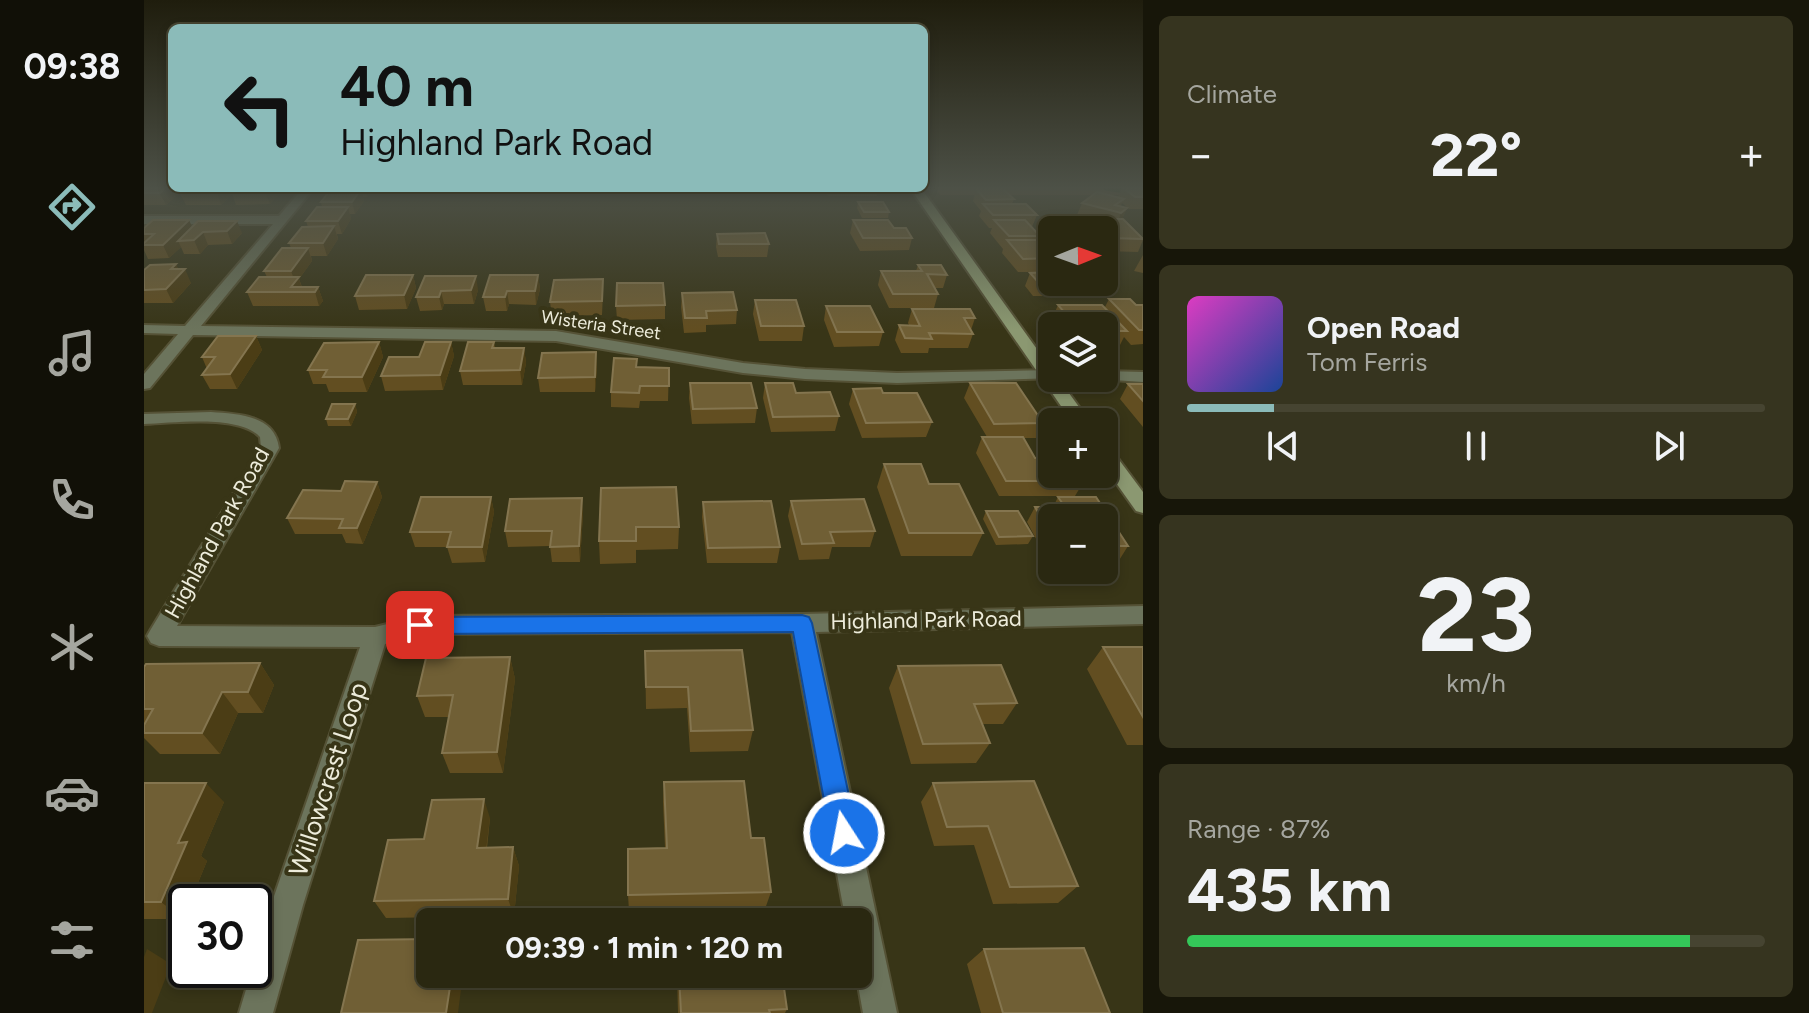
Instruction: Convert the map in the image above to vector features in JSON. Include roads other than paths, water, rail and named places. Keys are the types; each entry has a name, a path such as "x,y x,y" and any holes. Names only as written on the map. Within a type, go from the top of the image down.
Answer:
{"street":[{"path":"144,384 269,235"},
{"path":"951,235 1038,359"},
{"name":"Wisteria Street","path":"144,329 556,336 743,368 805,374 897,378 1038,375"},
{"path":"1118,376 1143,377"},
{"name":"Highland Park Road","path":"144,419 229,418 262,428 268,436 270,448 151,636"},
{"path":"1118,472 1143,506"},
{"name":"Highland Park Road","path":"151,636 375,637 420,625 802,623 1143,615"},
{"path":"802,623 880,1013"},
{"name":"Willowcrest Loop","path":"256,1013 287,905 375,637"}]}
